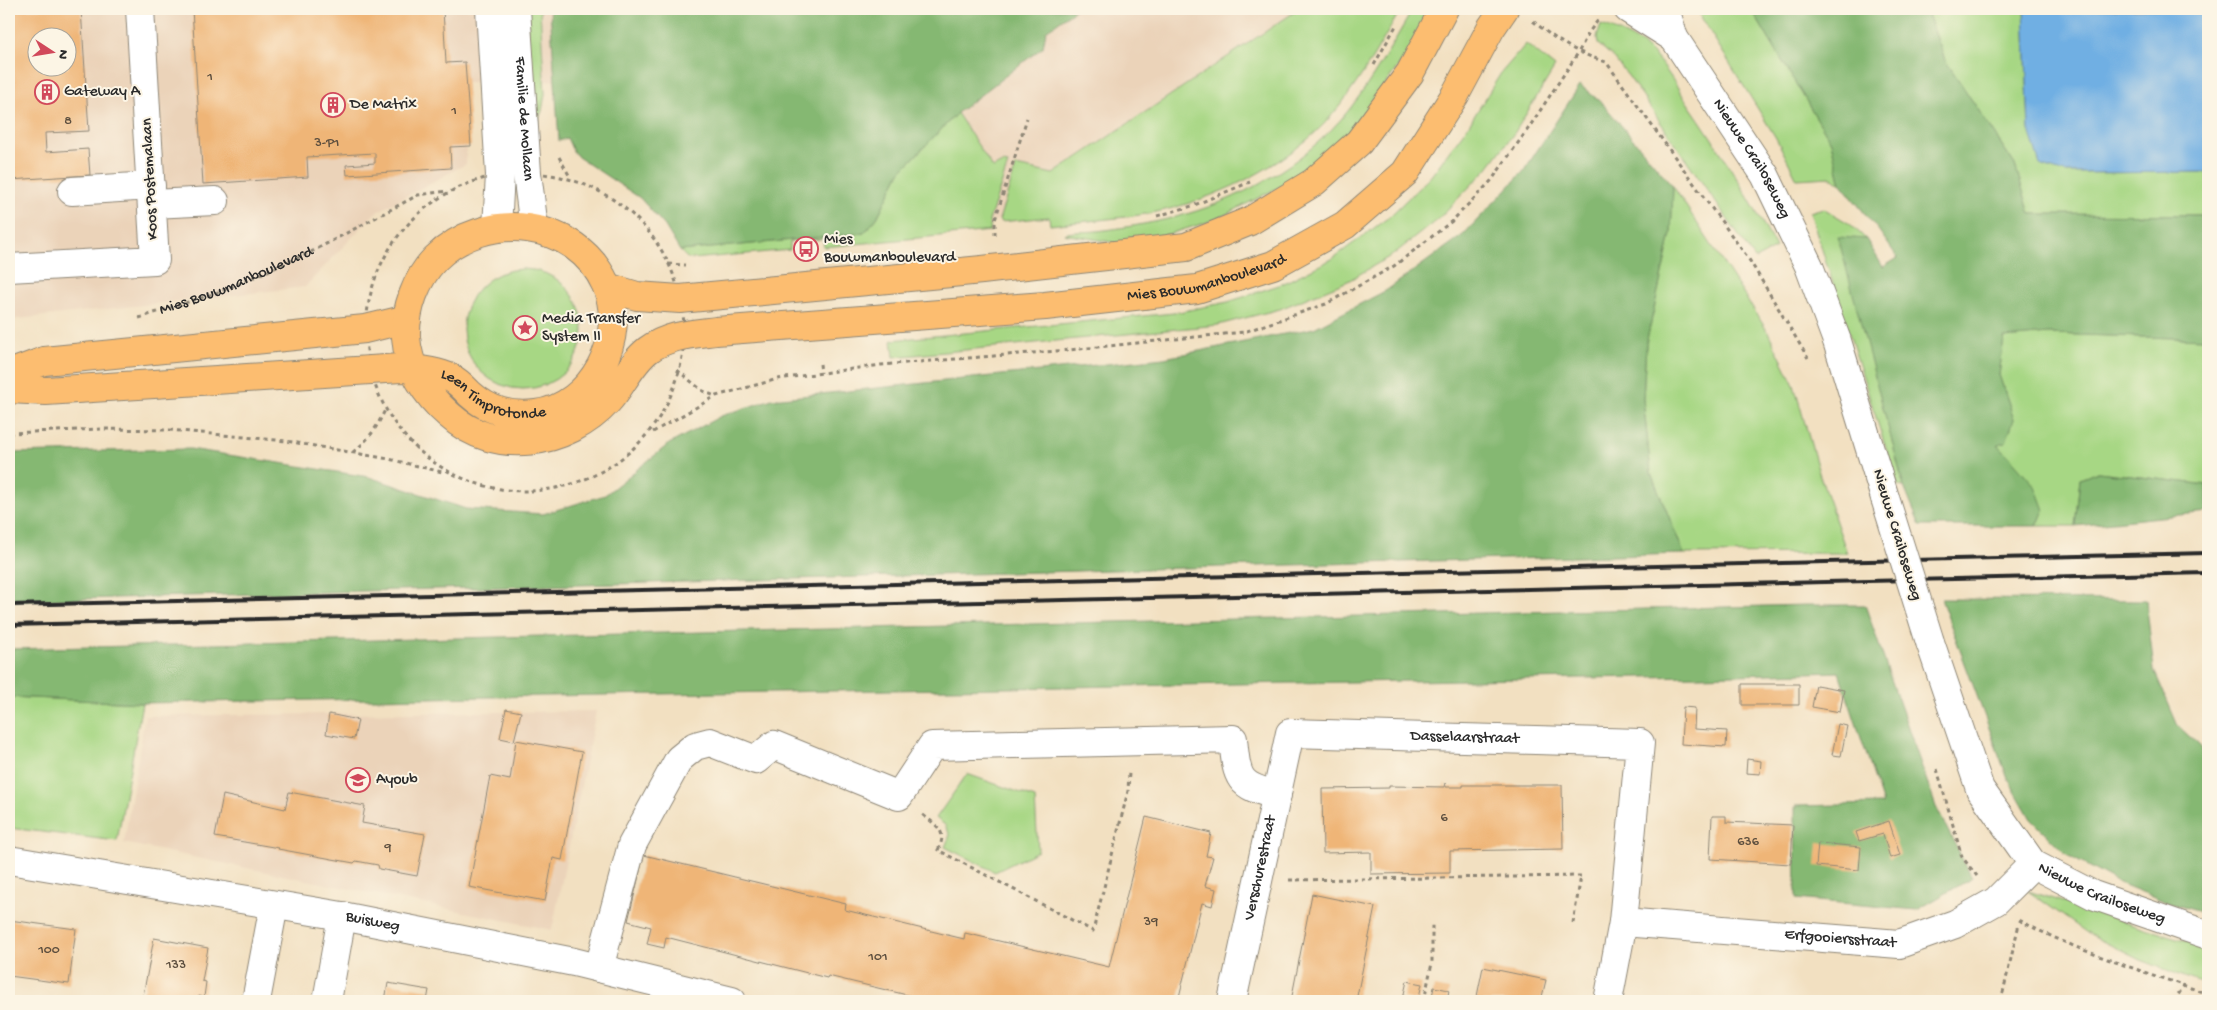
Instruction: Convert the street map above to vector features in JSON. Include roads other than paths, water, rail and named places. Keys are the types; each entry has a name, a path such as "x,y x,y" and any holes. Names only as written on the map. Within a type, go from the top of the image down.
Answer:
{"main road":[{"name":"Mies Bouwmanboulevard","path":"607,287 637,296 680,299 982,270 1186,247 1250,221 1314,182 1359,142 1410,73 1444,9"},
{"name":"Mies Bouwmanboulevard","path":"645,352 659,343 671,339 716,331 1045,306 1197,289 1273,265 1345,224 1404,173 1455,94 1504,9"},
{"name":"Leen Timprotonde","path":"414,369 451,378 483,405 492,410 512,415 536,414 550,411 577,395 591,382 601,367 612,330 612,308 607,287 597,269 584,255 567,242 534,228 497,227 476,232 454,242 437,257 421,276 414,290 406,319 407,349 414,369 423,387 436,404 456,422 489,438 512,441 536,441 559,436 578,426 596,413 609,400 645,352"},
{"path":"9,374 44,361 365,329 406,319"},
{"path":"9,389 46,391 401,368 414,369"}],"street":[{"name":"Koos Postemalaan","path":"9,268 155,260 140,9"},
{"name":"Familie de Mollaan","path":"490,9 500,175 497,227"},
{"name":"Familie de Mollaan","path":"516,9 527,173 534,228"},
{"name":"Nieuwe Crailoseweg","path":"1628,9 1674,38"},
{"name":"Nieuwe Crailoseweg","path":"1665,9 1674,38 1765,174 1780,201 1809,266 1837,341 1930,642 1980,789 2033,864 2093,895 2208,935"},
{"path":"72,191 152,195 215,201"},
{"name":"Dasselaarstraat","path":"1290,734 1640,743 1623,922"},
{"name":"Verschurestraat","path":"1232,1001 1290,734"},
{"path":"599,968 632,845 679,759 695,746 710,742 756,760 774,745 899,796 932,746 1233,739 1237,771 1247,785 1258,790 1277,794"},
{"name":"Buisweg","path":"9,860 342,916 599,968 732,1001"},
{"name":"Erfgooiersstraat","path":"1623,922 1899,944 1955,924 1996,901 2033,864"},
{"path":"256,1001 274,905"},
{"path":"327,1001 342,916"},
{"path":"1608,1001 1623,922"}],"water":[{"path":"2024,9 2208,9 2208,172 2065,173 2040,165 2029,130"}],"railway":[{"path":"9,605 2208,553"},
{"path":"9,625 2208,573"}],"place":[{"name":"Gateway A","path":"47,92"},
{"name":"De Matrix","path":"333,105"},
{"name":"Mies Bouwmanboulevard","path":"806,249"},
{"name":"Media Transfer System II","path":"525,328"},
{"name":"Ayoub","path":"358,780"}]}
